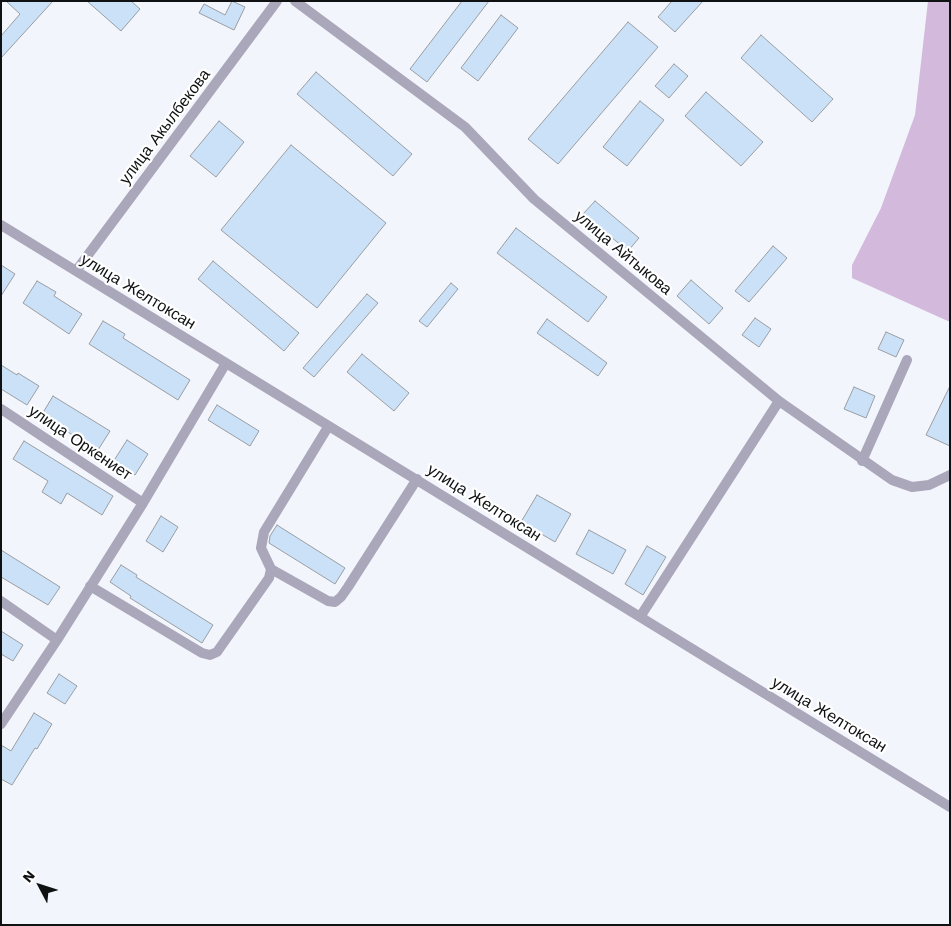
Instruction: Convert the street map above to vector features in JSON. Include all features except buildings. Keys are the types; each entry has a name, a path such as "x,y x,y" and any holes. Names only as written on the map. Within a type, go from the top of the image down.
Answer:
{"street":[{"name":"улица Акылбекова","path":"76,271 277,1"},
{"name":"улица Айтыкова","path":"295,1 465,128 534,199 779,401 862,461 892,480 912,487 929,485 950,475"},
{"name":"улица Желтоксан","path":"1,225 950,808"},
{"path":"862,461 907,360"},
{"name":"улица Оркениет","path":"1,724 57,640 226,363"},
{"path":"640,616 779,401"},
{"name":"улица Оркениет","path":"1,409 142,503"},
{"path":"328,427 264,532 261,548 271,570 328,601 335,602 342,597 417,479"},
{"path":"90,586 202,654 210,654 217,652 266,584 271,570"},
{"path":"1,602 57,640"}],"shaded area":[{"path":"928,1 950,1 950,322 852,278 852,265 881,208 915,115"}]}
